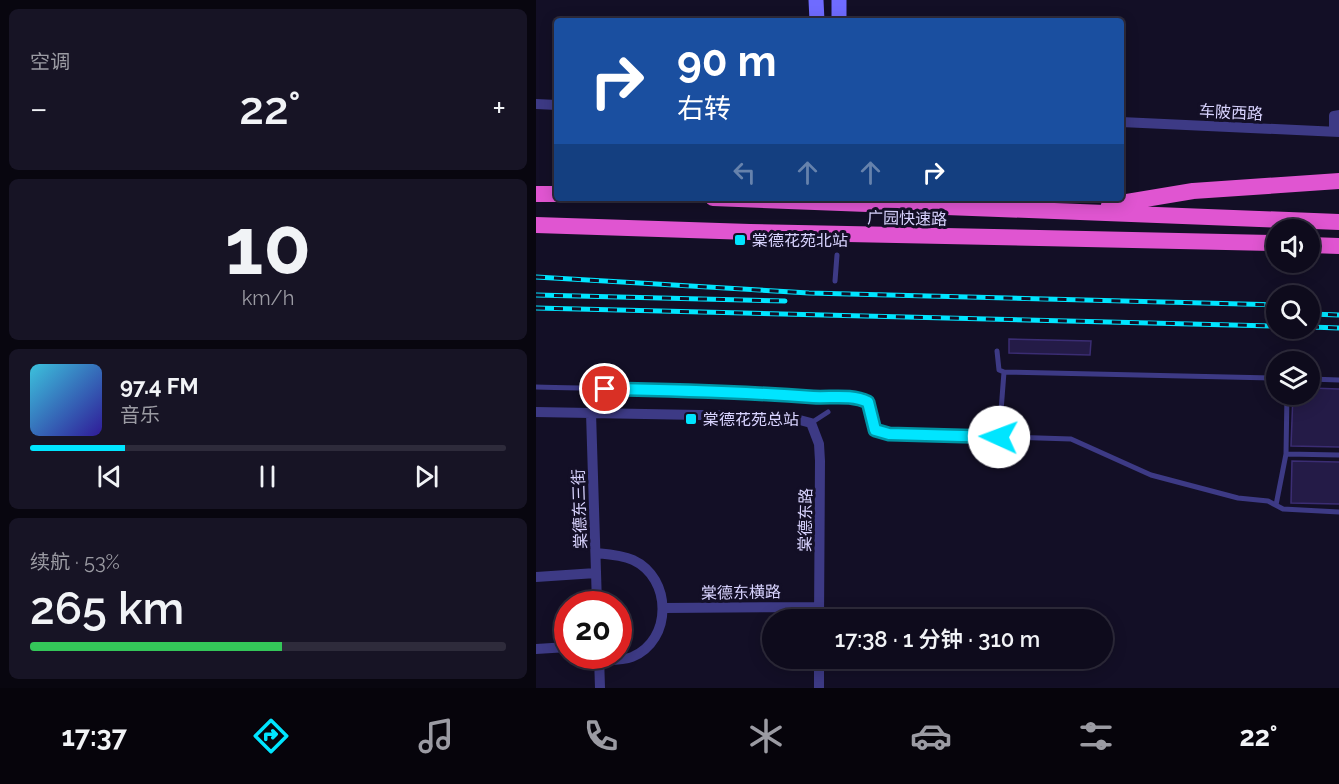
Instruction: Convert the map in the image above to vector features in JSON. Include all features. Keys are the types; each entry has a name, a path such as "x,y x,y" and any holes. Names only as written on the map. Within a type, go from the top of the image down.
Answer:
{"highway":[{"path":"1079,211 1193,191 1340,182"},
{"path":"536,194 554,194"},
{"name":"广园快速路","path":"800,201 1340,222"},
{"name":"广园快速路","path":"536,225 1266,243"},
{"path":"1320,245 1340,246"}],"main road":[{"path":"816,0 816,18"},
{"path":"839,0 839,18"},
{"path":"923,201 956,207"}],"street":[{"path":"536,104 554,105"},
{"path":"1337,131 1334,117 1340,116"},
{"name":"车陂西路","path":"1124,122 1337,131"},
{"path":"536,412 773,417 792,418 811,423"},
{"name":"棠德东三街","path":"591,413 597,591"},
{"name":"棠德东路","path":"811,423 820,452 819,607"},
{"path":"596,553 633,560 649,572 662,593 664,608 660,628 646,647 632,657"},
{"path":"536,577 596,573"},
{"name":"棠德东横路","path":"664,608 819,607"},
{"path":"536,649 554,648"},
{"path":"599,669 600,688"},
{"path":"819,669 820,688"}],"lane":[{"path":"835,281 837,255"},
{"path":"997,351 999,370 1004,372 1266,378"},
{"path":"999,437 1004,372"},
{"path":"1320,379 1340,380"},
{"path":"536,387 745,392 826,398 857,397 868,402 875,430 889,434 1071,439 1151,475 1238,498 1268,501 1283,509 1340,512"},
{"path":"1276,506 1286,454 1287,405"},
{"path":"811,423 828,412"},
{"path":"1286,454 1340,455"}],"building":[{"path":"1009,339 1091,341 1090,355 1009,353"},
{"path":"1320,388 1340,389 1340,447 1291,446 1293,405 1320,405"},
{"path":"1292,461 1340,462 1340,504 1291,503"}],"railway":[{"path":"536,277 809,293 1266,305"},
{"path":"536,295 785,301"},
{"path":"536,308 1266,326"},
{"path":"1320,314 1340,315"},
{"path":"1320,327 1340,328"}],"place":[{"name":"棠德花苑北站","path":"740,240"},
{"name":"棠德花苑总站","path":"691,419"}],"route":[{"path":"605,389 745,392 826,398 857,397 868,402 875,430 889,434 999,437"}]}
